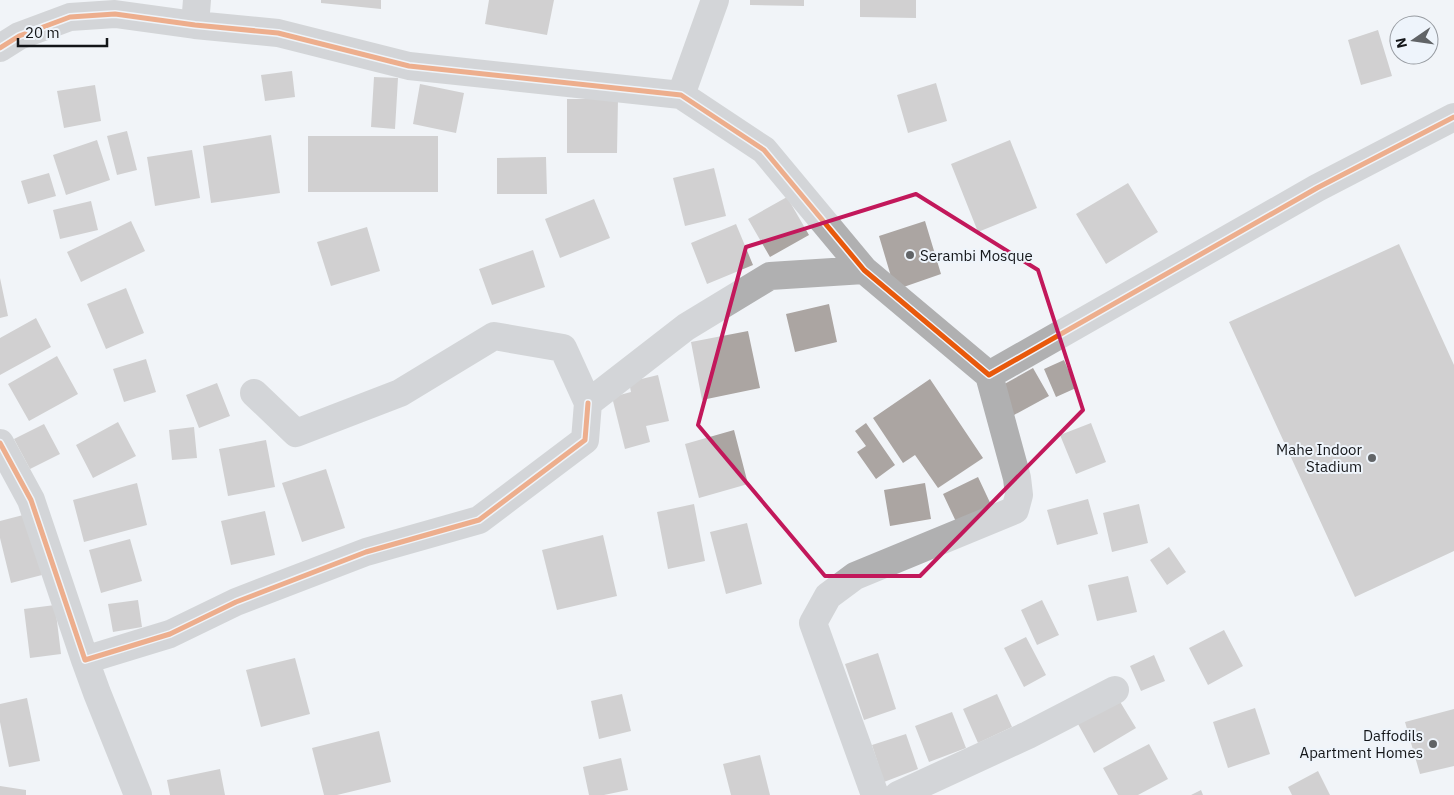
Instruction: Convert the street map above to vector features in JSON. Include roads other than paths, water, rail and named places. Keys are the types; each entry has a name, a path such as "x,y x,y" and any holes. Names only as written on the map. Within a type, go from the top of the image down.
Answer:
{"street":[{"path":"681,94 715,0"},
{"path":"0,48 19,36 70,17 114,14 196,13 409,66 681,94 764,150 864,270 989,375 1017,478 1019,496 1015,510 855,576 828,596 813,623 875,795"},
{"path":"989,375 1317,188 1454,117"},
{"path":"588,403 686,327 770,276 864,270"},
{"path":"86,660 170,634 236,602 366,552 479,520 586,440 588,403 563,348 494,336 400,393 296,433 254,393"},
{"path":"0,443 30,500 97,693 138,795"},
{"path":"898,795 1028,736 1115,690"}],"place":[{"name":"Serambi Mosque","path":"910,255"},
{"name":"Mahe Indoor Stadium","path":"1372,458"},
{"name":"Daffodils Apartment Homes","path":"1433,744"}]}
